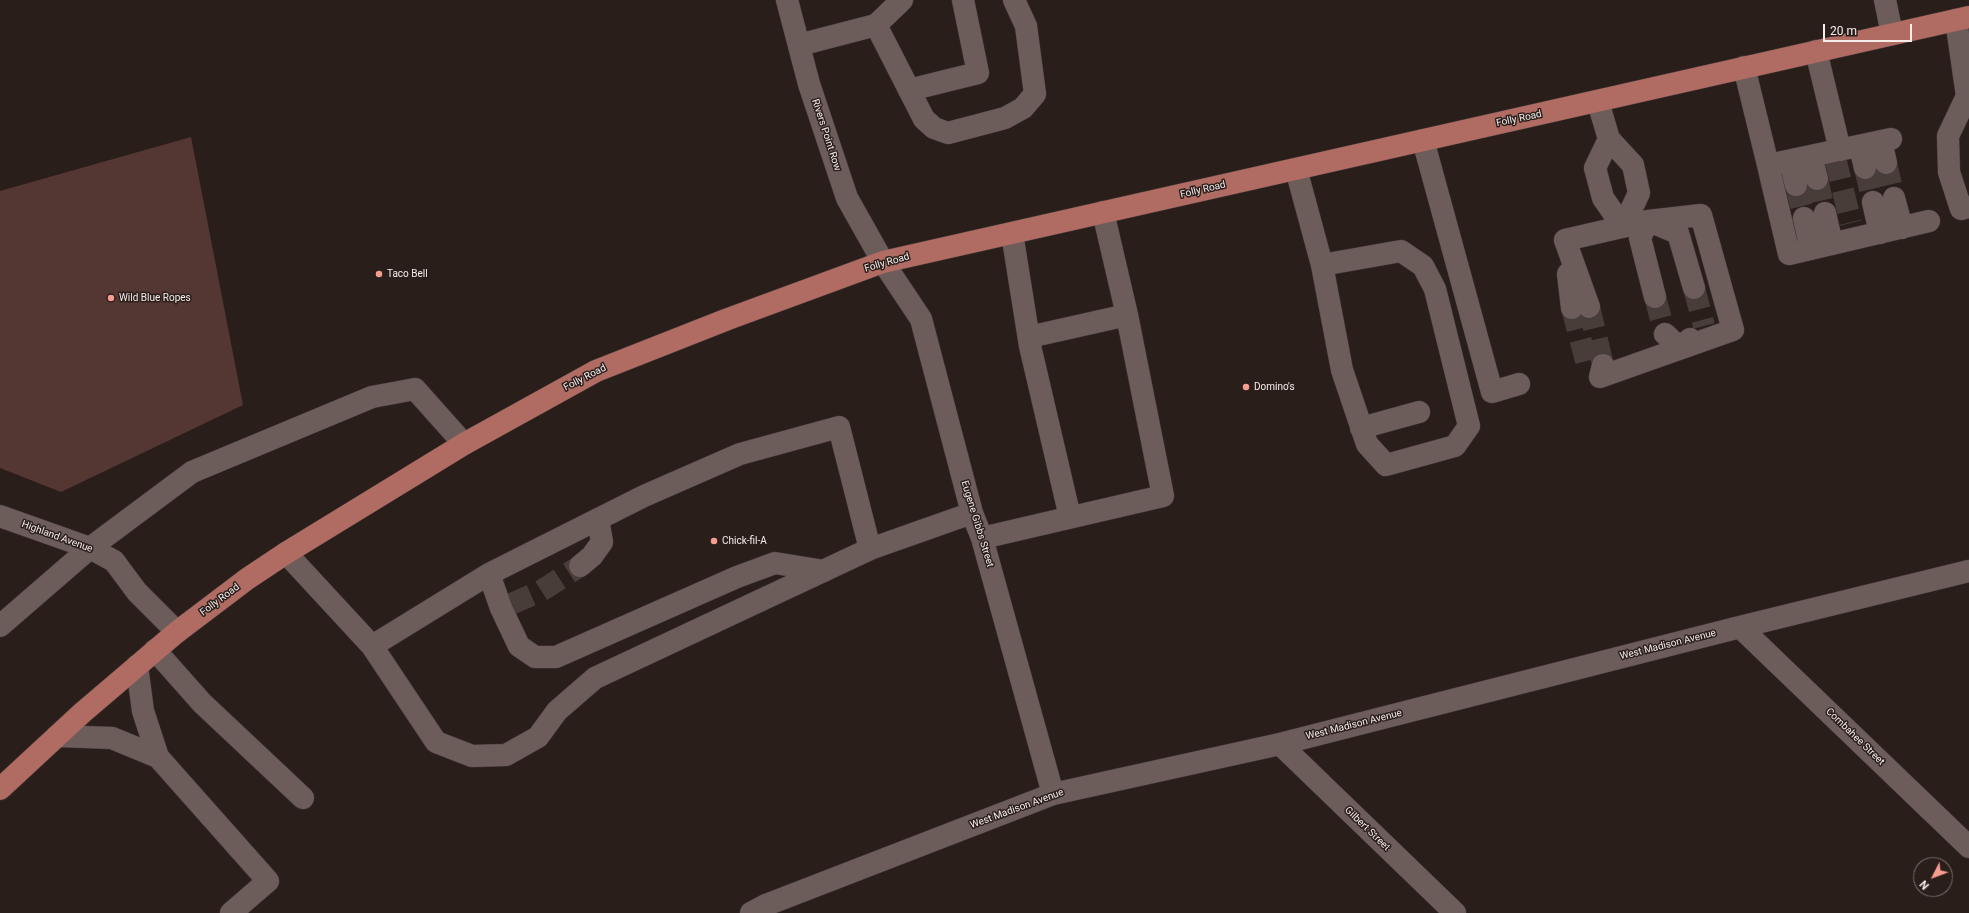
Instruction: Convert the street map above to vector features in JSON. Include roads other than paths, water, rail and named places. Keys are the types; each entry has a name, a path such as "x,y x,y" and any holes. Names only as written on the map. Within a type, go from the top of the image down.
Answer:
{"main road":[{"name":"Folly Road","path":"0,789 57,736 155,650 247,579 286,552 464,444 596,371 728,319 883,262 1598,102 1744,67 1963,18"}],"street":[{"name":"Rivers Point Row","path":"787,0 809,84 847,198 883,262"},
{"path":"799,45 876,25 902,0"},
{"path":"909,90 978,72 963,0"},
{"path":"876,25 924,119 934,128 948,134 1005,118 1023,108 1035,94 1026,26 1014,0"},
{"path":"1885,0 1892,34"},
{"path":"1963,18 1967,96 1948,136 1949,172 1966,215"},
{"path":"1816,51 1842,152 1865,168"},
{"path":"1744,67 1789,254 1832,244 1854,231 1880,233 1929,221"},
{"path":"1598,102 1609,139 1633,165 1639,193 1623,227"},
{"path":"1948,136 1969,131"},
{"path":"1609,139 1595,168 1603,198 1623,227"},
{"path":"1423,140 1492,392 1519,384"},
{"path":"1768,166 1842,152 1886,140 1886,163"},
{"path":"1801,159 1806,182"},
{"path":"1296,169 1322,265 1342,370 1367,444 1386,465 1455,446 1469,426 1435,289 1423,266 1401,251 1322,265"},
{"path":"1894,198 1902,228"},
{"path":"1873,202 1880,233"},
{"path":"982,538 1164,496 1127,315 1103,212"},
{"path":"1825,213 1832,244"},
{"path":"1580,308 1565,240 1648,221 1701,215 1733,330 1683,333 1597,370"},
{"path":"1804,218 1811,249"},
{"path":"1648,221 1674,293"},
{"path":"1012,232 1029,337 1070,517"},
{"name":"Eugene Gibbs Street","path":"883,262 921,319 972,512 982,538 1053,794"},
{"path":"1029,337 1127,315"},
{"path":"0,626 90,548 192,472 372,397 415,389 464,444"},
{"path":"1361,428 1419,412"},
{"path":"372,646 489,574 644,496 740,454 839,427 870,549"},
{"path":"286,552 372,646 436,742 472,756 506,756 538,737 557,710 595,678 870,549 972,512"},
{"name":"Highland Avenue","path":"0,516 90,548 114,561 137,592 177,632"},
{"path":"580,566 592,556 602,542 598,519"},
{"path":"489,574 506,606 519,646 535,657 556,657 737,577 775,563 824,571"},
{"name":"West Madison Avenue","path":"764,910 1053,794 1280,744 1740,627 1969,571"},
{"name":"Combahee Street","path":"1740,627 1969,846"},
{"path":"155,650 202,703 303,798"},
{"path":"137,666 143,711 158,756 268,881 231,913"},
{"path":"57,736 112,738 158,756"},
{"name":"Gilbert Street","path":"1280,744 1455,913"}],"tunnel":[{"path":"1835,158 1851,223"},
{"path":"1886,163 1894,198"},
{"path":"1865,168 1873,202"},
{"path":"1817,179 1825,213"},
{"path":"1796,185 1804,218"},
{"path":"1694,288 1704,326"},
{"path":"1655,297 1665,334"},
{"path":"1589,307 1603,365"},
{"path":"1572,308 1588,368"},
{"path":"511,604 541,591 580,566"}],"place":[{"name":"Taco Bell","path":"379,274"},
{"name":"Wild Blue Ropes","path":"111,298"},
{"name":"Domino's","path":"1246,387"},
{"name":"Chick-fil-A","path":"714,541"}]}
